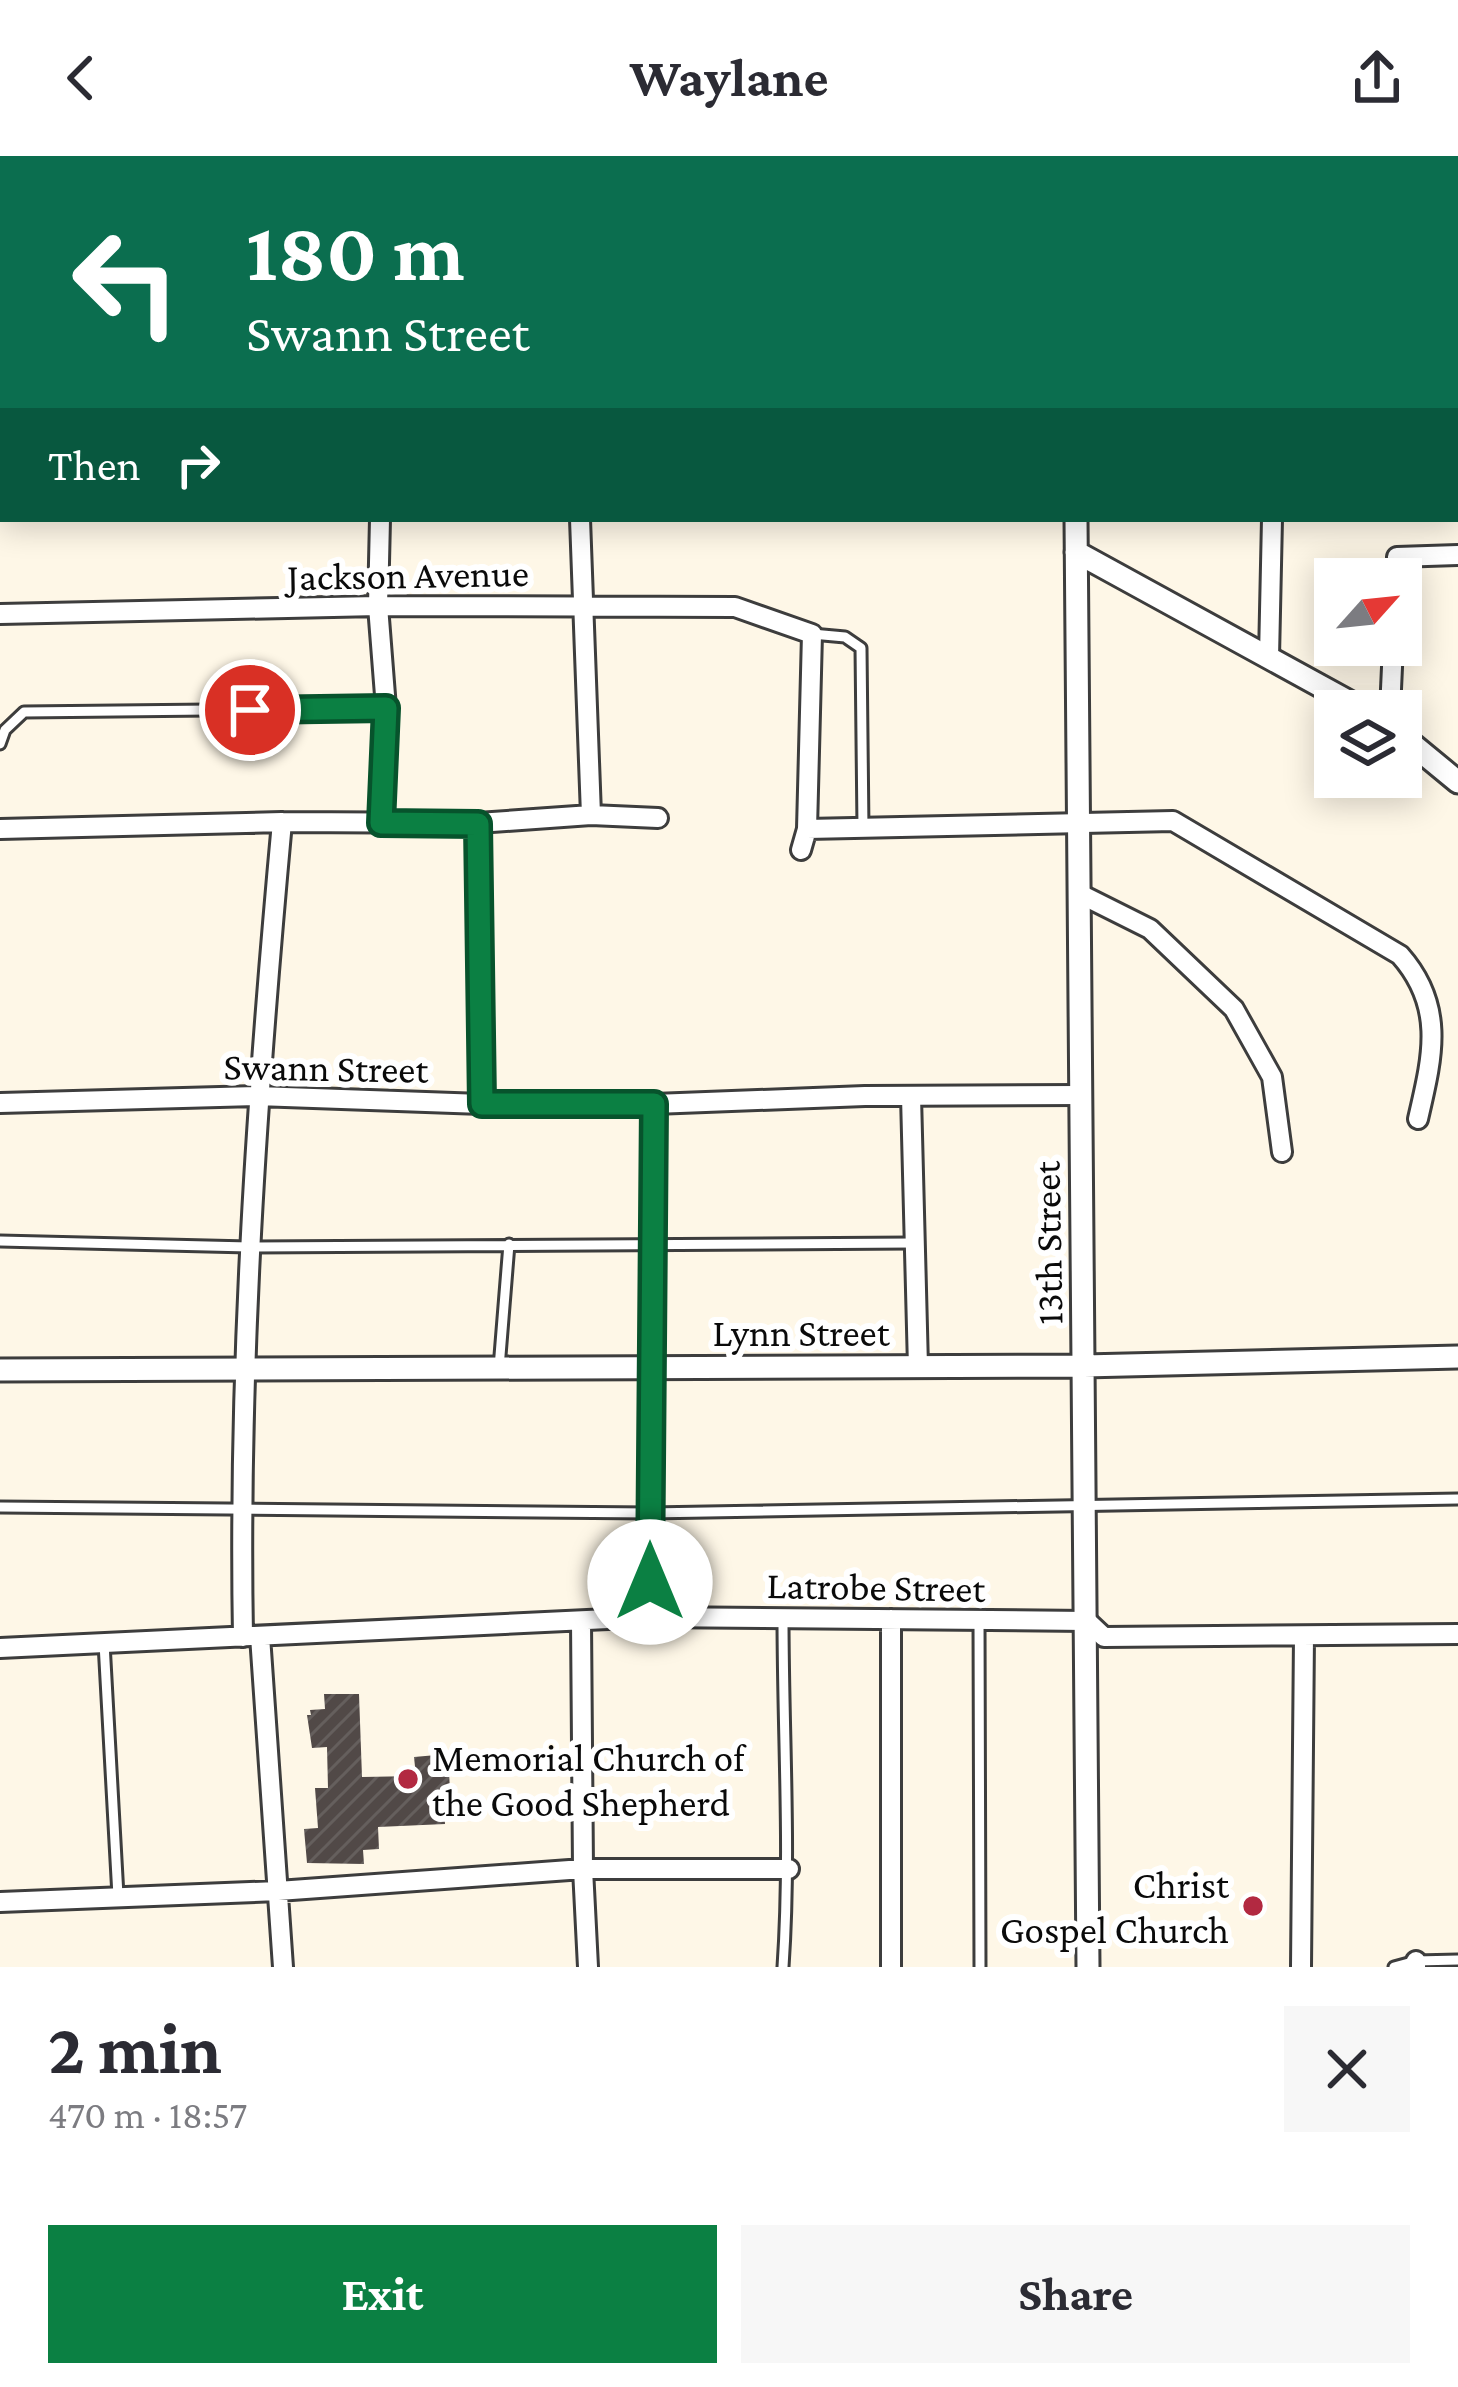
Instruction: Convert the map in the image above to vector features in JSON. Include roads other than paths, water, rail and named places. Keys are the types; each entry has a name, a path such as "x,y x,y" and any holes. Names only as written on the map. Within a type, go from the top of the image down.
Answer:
{"street":[{"path":"380,522 378,606 386,708 381,823"},
{"path":"580,522 592,815"},
{"name":"13th Street","path":"1076,522 1088,1967"},
{"path":"1269,657 1272,522"},
{"path":"1076,552 1328,690"},
{"path":"1397,558 1458,555"},
{"name":"Jackson Avenue","path":"0,614 378,606 735,607 812,634"},
{"path":"801,850 807,829 812,634"},
{"path":"1422,752 1458,782"},
{"path":"0,829 478,824 592,815 658,818"},
{"path":"807,829 1173,821 1400,955 1422,980 1434,1050 1418,1119"},
{"path":"282,823 257,1096 242,1367 241,1507 283,1967"},
{"path":"1080,893 1150,929 1234,1009 1272,1077 1282,1152"},
{"name":"Swann Street","path":"0,1103 257,1096 654,1104 1082,1095"},
{"path":"911,1096 918,1367"},
{"path":"650,1617 654,1104"},
{"name":"Lynn Street","path":"0,1370 1084,1366 1458,1357"},
{"name":"Latrobe Street","path":"0,1648 650,1617 1087,1621 1104,1637 1458,1634"},
{"path":"891,1619 891,1967"},
{"path":"581,1621 588,1967"},
{"path":"1301,1967 1304,1636"},
{"path":"0,1902 278,1892 583,1869 789,1869"}],"lane":[{"path":"812,634 845,637 861,648 863,828"},
{"path":"0,744 5,730 24,712 386,708"},
{"path":"478,824 482,1104"},
{"path":"0,1241 249,1247 913,1243"},
{"path":"499,1369 509,1244"},
{"path":"0,1508 650,1513 1458,1499"},
{"path":"782,1618 789,1869 783,1967"},
{"path":"979,1620 980,1967"},
{"path":"104,1643 118,1898"},
{"path":"1394,1967 1458,1960"}],"place":[{"name":"Memorial Church of the Good Shepherd","path":"408,1779"},
{"name":"Christ Gospel Church","path":"1253,1906"}]}
